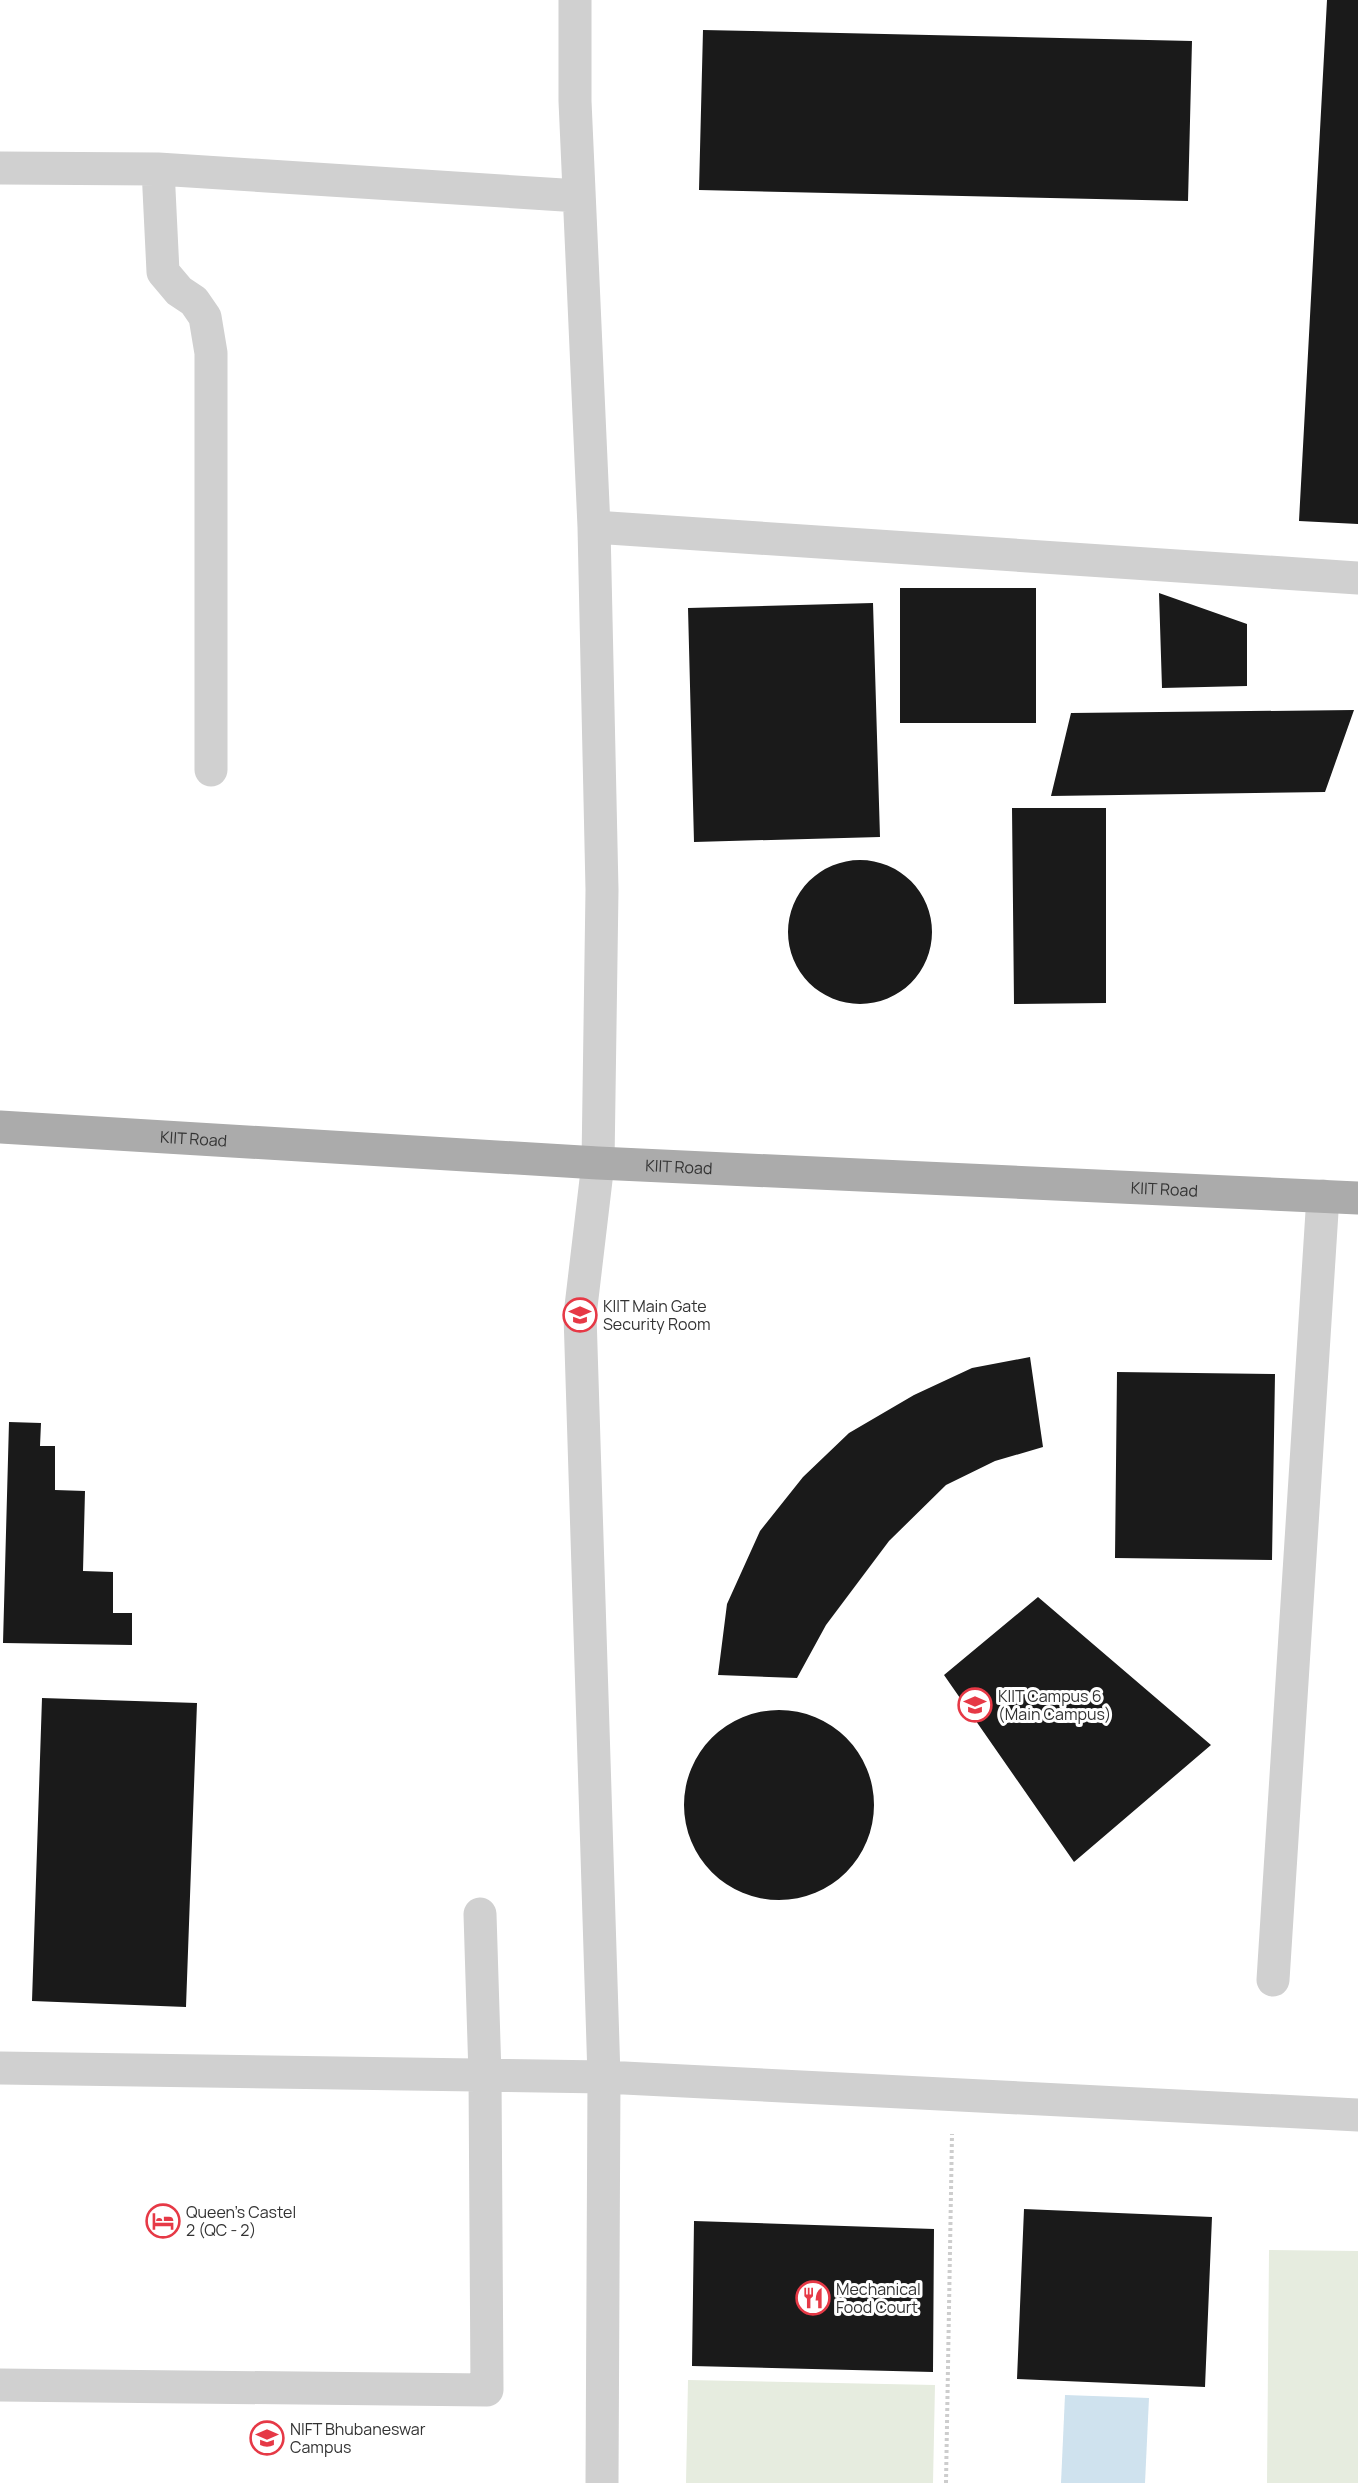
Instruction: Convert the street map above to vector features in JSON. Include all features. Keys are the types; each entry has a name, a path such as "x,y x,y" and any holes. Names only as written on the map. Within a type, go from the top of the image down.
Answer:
{"main road":[{"name":"KIIT Road","path":"0,1127 598,1163 1358,1198"}],"street":[{"path":"575,0 575,101 594,527 602,890 598,1163 580,1315 604,2077 602,2483"},
{"path":"0,168 158,169 579,196"},
{"path":"158,169 163,272 179,291 194,302 205,317 211,354 211,770"},
{"path":"594,527 1358,578"},
{"path":"1273,1980 1323,1196"},
{"path":"0,2385 487,2390 485,2075 480,1914"},
{"path":"0,2068 604,2077 1358,2115"}],"path":[{"path":"946,2483 952,2177 951,2094"}],"shaded area":[{"path":"1269,2250 1358,2251 1358,2483 1267,2483"},
{"path":"688,2380 935,2385 933,2483 686,2483"}],"water":[{"path":"1065,2395 1149,2398 1145,2483 1061,2483"}],"building":[{"path":"1327,0 1358,0 1358,524 1299,521"},
{"path":"703,30 1192,41 1188,201 699,190"},
{"path":"900,588 1036,588 1036,723 900,723"},
{"path":"1159,593 1247,624 1247,686 1162,688"},
{"path":"873,603 880,837 694,842 688,608"},
{"path":"1354,710 1325,792 1051,796 1071,713"},
{"path":"1012,808 1106,808 1106,1003 1014,1004"},
{"path":"860,860 887,866 900,872 911,881 920,892 926,905 932,932 926,959 920,972 911,983 900,992 887,998 860,1004 833,998 820,992 809,983 800,972 794,959 788,932 794,905 800,892 809,881 820,872 833,866"},
{"path":"1030,1357 1043,1447 995,1461 946,1485 889,1541 826,1625 797,1678 718,1675 727,1604 760,1531 803,1477 849,1433 914,1395 972,1368"},
{"path":"1117,1372 1275,1374 1272,1560 1115,1558"},
{"path":"9,1422 41,1423 40,1446 55,1446 55,1490 85,1491 83,1571 113,1572 113,1613 132,1613 132,1645 3,1643"},
{"path":"1038,1597 1211,1745 1074,1862 944,1675"},
{"path":"42,1698 197,1703 186,2007 32,2001"},
{"path":"779,1710 806,1714 832,1726 846,1738 858,1752 870,1778 874,1805 870,1832 858,1858 846,1872 832,1884 806,1896 779,1900 752,1896 726,1884 712,1872 700,1858 688,1832 684,1805 688,1778 700,1752 712,1738 726,1726 752,1714"},
{"path":"1024,2209 1212,2217 1205,2387 1017,2379"},
{"name":"Mechanical Food Court","path":"694,2221 934,2229 933,2372 692,2366"}],"place":[{"name":"KIIT Main Gate Security Room","path":"580,1315"},
{"name":"KIIT Campus 6 (Main Campus)","path":"975,1705"},
{"name":"Queen's Castel 2 (QC - 2)","path":"163,2221"},
{"name":"Mechanical Food Court","path":"813,2298"},
{"name":"NIFT Bhubaneswar Campus","path":"267,2438"}]}
